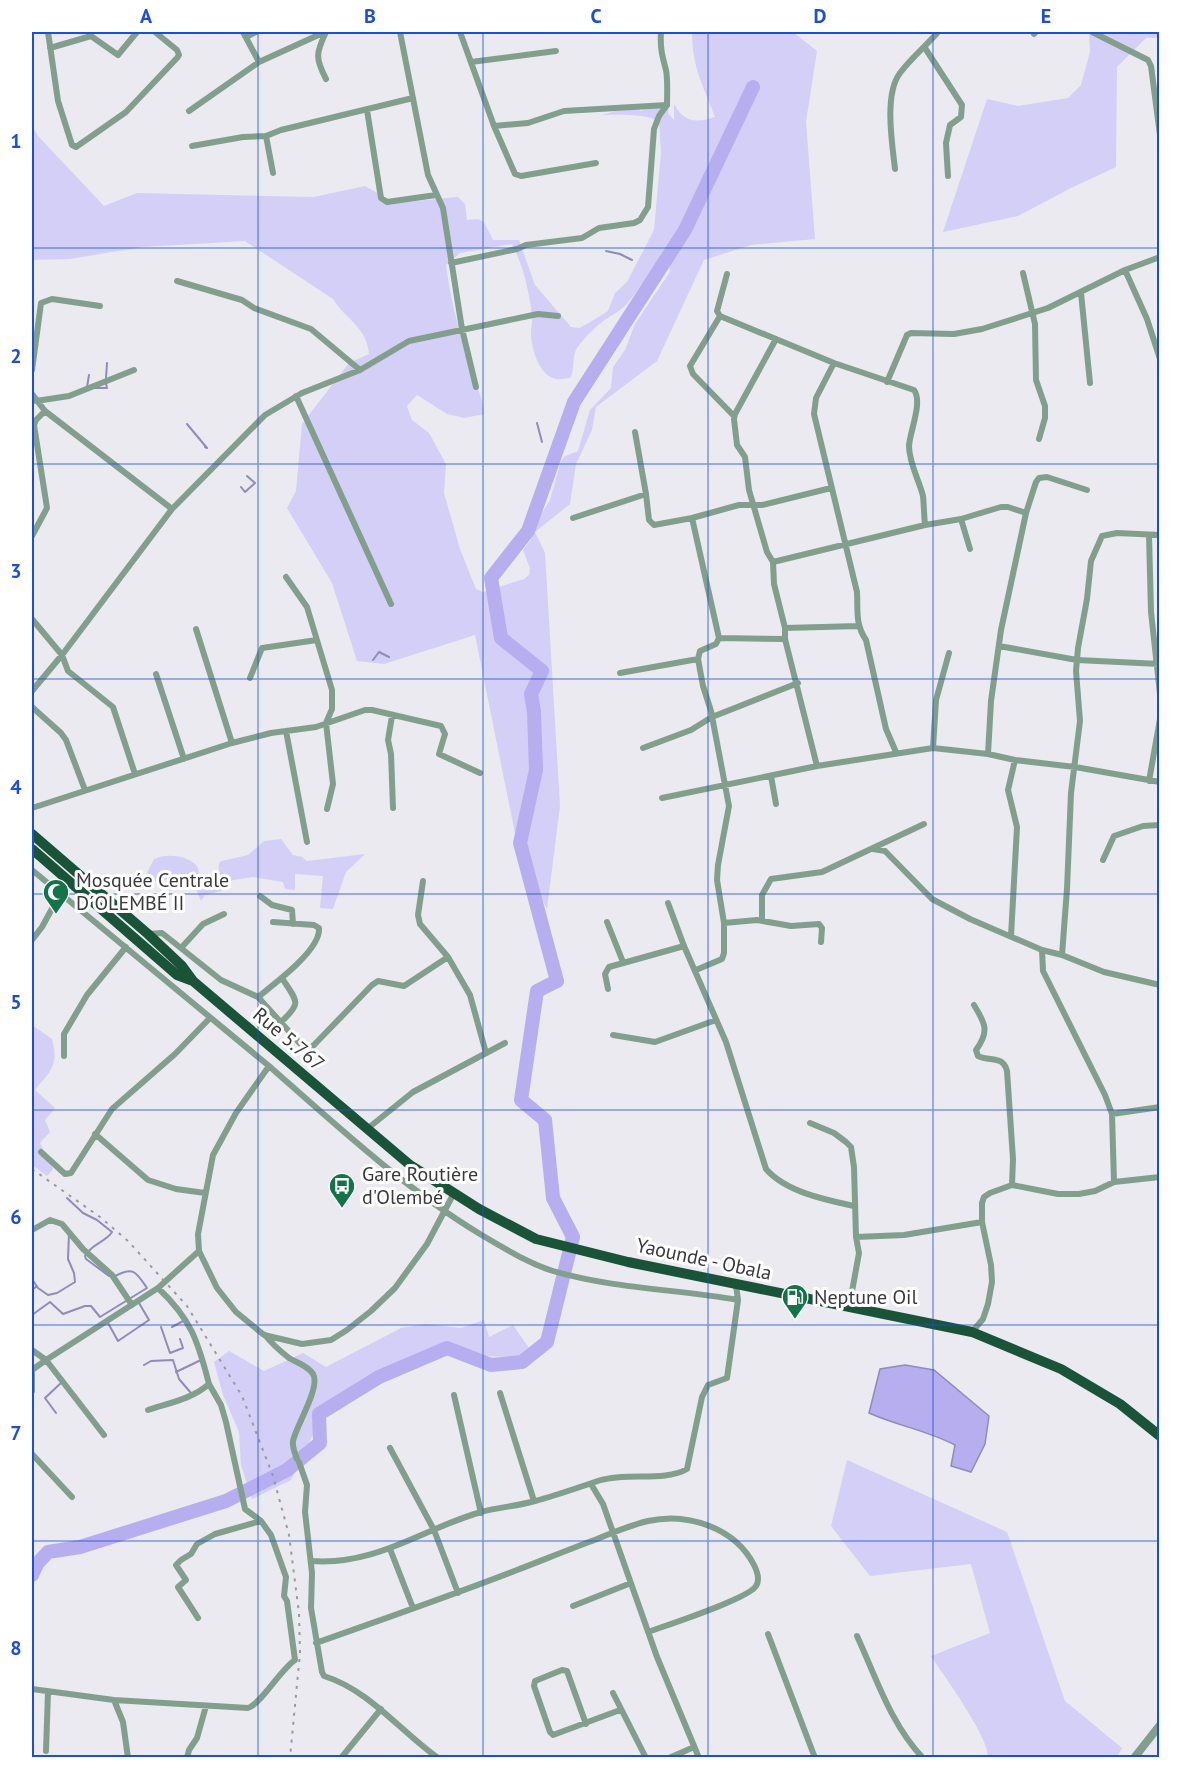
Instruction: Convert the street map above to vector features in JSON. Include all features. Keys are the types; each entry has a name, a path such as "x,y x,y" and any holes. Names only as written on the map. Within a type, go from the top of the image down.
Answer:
{"highway":[{"path":"33,842 148,934 182,966 193,981"},
{"name":"Rue 5.767","path":"33,842 177,975 193,981 410,1165 479,1209 536,1239"},
{"name":"Yaounde - Obala","path":"536,1239 628,1262 972,1332 1060,1369 1120,1404 1160,1436"}],"street":[{"path":"48,32 62,116 72,145 76,147 126,112 177,58 179,55 177,51 155,32"},
{"path":"50,48 91,36 118,54 137,32"},
{"path":"256,32 245,34 260,62"},
{"path":"189,111 260,62 326,32"},
{"path":"326,32 317,56 326,79"},
{"path":"400,32 428,175 443,208 462,329 476,387"},
{"path":"460,32 494,126 515,174 518,176 565,170 596,163"},
{"path":"451,263 526,245 582,238 599,228 640,220 648,207 654,129 668,105 666,72 661,56 661,32"},
{"path":"895,169 890,121 893,83 938,32"},
{"path":"1092,32 1148,60 1151,66 1160,135"},
{"path":"925,48 962,105 961,117 950,125 946,143 948,176"},
{"path":"471,62 556,51"},
{"path":"192,146 243,137 266,136 280,130 413,98"},
{"path":"494,126 528,123 564,111 668,105"},
{"path":"367,110 381,198 387,202 436,195"},
{"path":"266,136 273,173"},
{"path":"887,382 907,335 911,333 962,333 1048,309 1125,270 1160,257"},
{"path":"1125,270 1147,319 1160,359"},
{"path":"1023,273 1035,324 1036,380 1045,406 1045,418 1039,439"},
{"path":"728,274 717,310 720,316 834,363 914,390 918,395 909,446 922,496 925,525"},
{"path":"177,281 242,300 254,308 311,329 360,370"},
{"path":"1081,293 1090,383"},
{"path":"32,370 41,303 52,299 100,306"},
{"path":"32,691 62,655 171,509 265,416 296,396 360,370 409,341 538,314 558,316"},
{"path":"720,316 690,366 693,374 734,416"},
{"path":"776,339 734,416 737,445 745,458 749,490 767,552 773,562 774,584 785,628 785,639 798,683 817,766"},
{"path":"834,363 816,398 814,414 831,488 847,543 857,592 856,616 870,654 886,729 896,752"},
{"path":"36,401 69,396 134,370"},
{"path":"32,394 45,411 171,509"},
{"path":"296,396 391,604"},
{"path":"32,536 46,511 34,425 45,411"},
{"path":"635,432 649,520 654,525 692,518 739,505 755,506 831,488"},
{"path":"987,753 991,701 999,646 1026,513 1036,482 1043,476 1087,490"},
{"path":"573,518 646,494"},
{"path":"773,562 925,525 961,519 1001,507 1026,513"},
{"path":"692,518 717,637 716,644 700,651 698,658 712,717 729,813 720,851 717,880 724,922 724,956 696,970"},
{"path":"961,519 970,549"},
{"path":"1062,955 1071,792 1080,721 1077,660 1088,599 1091,561 1102,536 1117,533 1160,535"},
{"path":"1149,535 1151,612 1160,694"},
{"path":"286,577 307,607 332,690 332,709 326,723 333,784 327,809"},
{"path":"32,619 62,655 68,671 113,707 135,774"},
{"path":"785,628 859,627"},
{"path":"195,629 232,743"},
{"path":"717,637 785,639"},
{"path":"250,678 262,648 316,640"},
{"path":"999,646 1077,660 1158,664"},
{"path":"933,748 936,700 949,653"},
{"path":"620,673 698,658"},
{"path":"156,675 184,759"},
{"path":"643,748 691,730 712,717 798,683"},
{"path":"32,707 66,740 85,790"},
{"path":"32,808 232,743 316,727 365,710 441,726 445,734 439,754 480,773"},
{"path":"392,716 388,740 391,754 393,808"},
{"path":"1149,781 1160,719"},
{"path":"286,731 307,842"},
{"path":"662,798 817,766 933,748 987,753 1015,760 1075,767 1160,782"},
{"path":"1011,936 1017,827 1008,790 1015,760"},
{"path":"771,776 777,804"},
{"path":"762,921 762,895 771,879 816,874 924,824"},
{"path":"1103,860 1114,837 1143,826 1160,825"},
{"path":"873,849 885,851 933,899 970,919 1042,950 1062,955 1104,972 1160,985"},
{"path":"32,870 269,1066 380,1164 444,1210 522,1258 551,1270 624,1286 698,1293 738,1300"},
{"path":"423,880 418,915 420,924 448,957 470,995 486,1053"},
{"path":"32,940 60,894"},
{"path":"260,896 272,905 292,910 293,924"},
{"path":"668,903 731,1058 766,1169 790,1186 854,1206"},
{"path":"181,948 202,924 224,914"},
{"path":"724,922 762,921 791,926 819,924 822,928 821,942"},
{"path":"258,997 302,959 319,934 316,926 273,922"},
{"path":"607,922 623,962"},
{"path":"148,934 162,933 221,980 258,997 304,1048 310,1049 372,985 378,981 404,986 448,957"},
{"path":"608,989 604,974 606,969 623,962 684,946"},
{"path":"64,1056 64,1034 87,995 126,947"},
{"path":"1042,950 1043,971 1105,1095 1112,1114 1114,1182"},
{"path":"280,1023 296,1005 296,1000 282,978"},
{"path":"974,1005 985,1024 983,1040 976,1050 978,1056 1001,1060 1007,1071 1013,1159 1012,1185"},
{"path":"41,1152 69,1175 112,1109 176,1054 210,1018"},
{"path":"613,1035 655,1042 716,1020"},
{"path":"367,1129 413,1092 505,1043"},
{"path":"269,1066 236,1113 219,1143 209,1170 198,1234 199,1251 212,1279 226,1301 274,1346 305,1366 313,1374 314,1381 309,1400 293,1440 298,1461 308,1485 305,1512 311,1561 311,1608 324,1676 338,1680 381,1709 417,1743 438,1758"},
{"path":"1112,1114 1160,1107"},
{"path":"810,1123 834,1133 850,1147 854,1167 854,1206 859,1253 849,1308"},
{"path":"95,1134 148,1180 176,1189 205,1193"},
{"path":"972,1332 983,1319 992,1282 991,1265 982,1222 984,1197 1012,1185 1058,1194 1079,1194 1095,1191 1114,1182 1160,1178"},
{"path":"264,1335 302,1344 331,1340 346,1330 371,1311 395,1288 427,1244 454,1193"},
{"path":"32,1230 50,1220 62,1224 83,1249 112,1275 132,1305"},
{"path":"856,1237 904,1235 982,1222"},
{"path":"32,1391 32,1371 158,1288 199,1251"},
{"path":"311,1561 360,1558 390,1549 481,1512 534,1501 608,1478 673,1474 687,1469 702,1397 708,1385 727,1378 738,1300 736,1285"},
{"path":"32,1689 114,1700 253,1707 286,1666 294,1660 288,1607 284,1596 286,1577 270,1535 261,1521 245,1509 226,1422 221,1406 209,1384 201,1351 194,1334 177,1307 158,1288"},
{"path":"32,1350 46,1360 104,1435"},
{"path":"148,1410 189,1397 209,1384"},
{"path":"500,1393 534,1501"},
{"path":"454,1395 481,1512"},
{"path":"390,1448 434,1530 458,1593"},
{"path":"32,1454 72,1497"},
{"path":"591,1484 603,1504 648,1632 699,1758"},
{"path":"316,1643 458,1593 650,1520 685,1520 704,1524 720,1530 746,1551 758,1575 756,1587 750,1592 648,1632"},
{"path":"198,1618 178,1587 186,1580 176,1565 191,1554 197,1544 215,1534 261,1521"},
{"path":"390,1549 413,1608"},
{"path":"573,1606 630,1583"},
{"path":"768,1634 815,1758"},
{"path":"857,1636 896,1720 910,1744 923,1758"},
{"path":"586,1724 567,1671 562,1670 535,1681 534,1686 553,1735 586,1724 620,1710"},
{"path":"45,1751 48,1692"},
{"path":"613,1693 645,1758"},
{"path":"114,1700 123,1722 128,1758"},
{"path":"186,1758 197,1738 206,1706"},
{"path":"341,1758 381,1709"},
{"path":"1134,1758 1160,1725"},
{"path":"669,1758 694,1746"}],"shaded area":[{"path":"692,32 793,32 817,51 806,122 815,239 751,245 704,260 657,361 596,407 592,430 576,464 570,504 535,532 545,553 560,806 547,909 520,858 475,635 384,664 357,661 332,583 287,508 296,491 302,424 349,363 369,354 360,330 333,299 245,241 142,247 70,259 32,260 32,126 38,136 104,206 137,193 314,197 365,186 395,203 458,197 465,204 467,220 478,219 484,222 493,240 519,240 535,285 571,327 579,328 608,311 615,293 627,282 654,230 661,153 659,122 640,116 602,115 616,111 640,109 640,111 659,104 669,109 668,113 674,120 674,104 682,115 691,120 715,117 699,76 692,44","holes":["512,244 529,297 534,353 545,373 558,379 570,378 575,352 592,330 626,305 644,281 655,271 669,266 670,272 635,324 625,350 613,367 611,388 590,410 578,451 565,456 561,461 550,500 534,526 531,540 523,550 530,568 529,575 524,579 483,592 476,589 460,549 444,493 446,464 429,433 412,420 407,406 417,395 447,414 464,418 484,414 483,403 456,319 446,265 460,253"]},
{"path":"1089,32 1159,32 1159,38 1146,38 1117,67 1116,167 1018,216 943,232 987,99 1018,106 1068,98 1081,85 1090,52"},
{"path":"281,839 293,855 307,861 365,854 346,872 333,909 320,908 323,876 295,874 295,890 285,889 283,882 253,877 228,881 221,891 205,895 201,901 195,886 168,879 154,882 146,875 154,859 176,856 192,862 197,867 201,879 213,884 218,877 219,863 222,861 248,855 264,841"},
{"path":"32,1025 52,1039 55,1056 52,1067 35,1090 55,1108 45,1120 50,1132 40,1143 53,1169 47,1176 32,1165"},
{"path":"484,1320 489,1337 513,1325 536,1358 425,1354 321,1418 291,1480 252,1499 241,1465 239,1432 223,1395 214,1362 229,1351 264,1371 303,1353 326,1367 401,1328 425,1324 461,1328"},
{"path":"905,1365 934,1370 989,1416 985,1444 971,1472 951,1466 955,1445 869,1413 880,1369"},
{"path":"847,1460 1007,1532 1065,1701 1122,1748 1117,1757 988,1757 974,1722 931,1656 990,1633 971,1564 870,1576 831,1526"}],"waterway":[{"path":"32,1575 37,1564 48,1552 80,1547 226,1501 287,1470 320,1443 319,1414 379,1377 447,1348 491,1365 522,1362 547,1342 573,1237 553,1198 545,1120 521,1100 537,991 557,981 520,843 536,770 534,712 531,694 542,671 501,638 491,578 528,531 574,402 685,230 753,87"},
{"path":"606,251 632,260"},
{"path":"106,378 107,363"},
{"path":"87,387 89,375"},
{"path":"92,388 107,388 106,384"},
{"path":"537,423 542,442"},
{"path":"187,424 207,448 205,447"},
{"path":"241,487 245,492 255,483 247,476"},
{"path":"373,660 379,652 389,657"},
{"path":"67,1198 83,1213 97,1220 112,1232 85,1256 109,1276"},
{"path":"32,1279 38,1288 48,1295 57,1293 75,1282 68,1259 69,1233"},
{"path":"32,1315 50,1302 63,1314 91,1306 100,1317 147,1288 134,1272 126,1271 115,1276"},
{"path":"32,1290 37,1286"},
{"path":"108,1323 118,1341 149,1320 139,1303"},
{"path":"172,1327 185,1320"},
{"path":"161,1327 170,1353 183,1348 180,1339"},
{"path":"144,1365 151,1361 173,1360 179,1379 191,1393"},
{"path":"176,1372 201,1360"},
{"path":"56,1413 45,1398 62,1382"}],"railway":[{"path":"32,1169 100,1217 128,1241 187,1306 242,1396 273,1476 289,1535 299,1613 300,1653 290,1758"}],"place":[{"name":"Mosquée Centrale D´OLEMBÉ II","path":"56,915"},
{"name":"Gare Routière d'Olembé","path":"342,1209"},
{"name":"Neptune Oil","path":"795,1320"}]}
